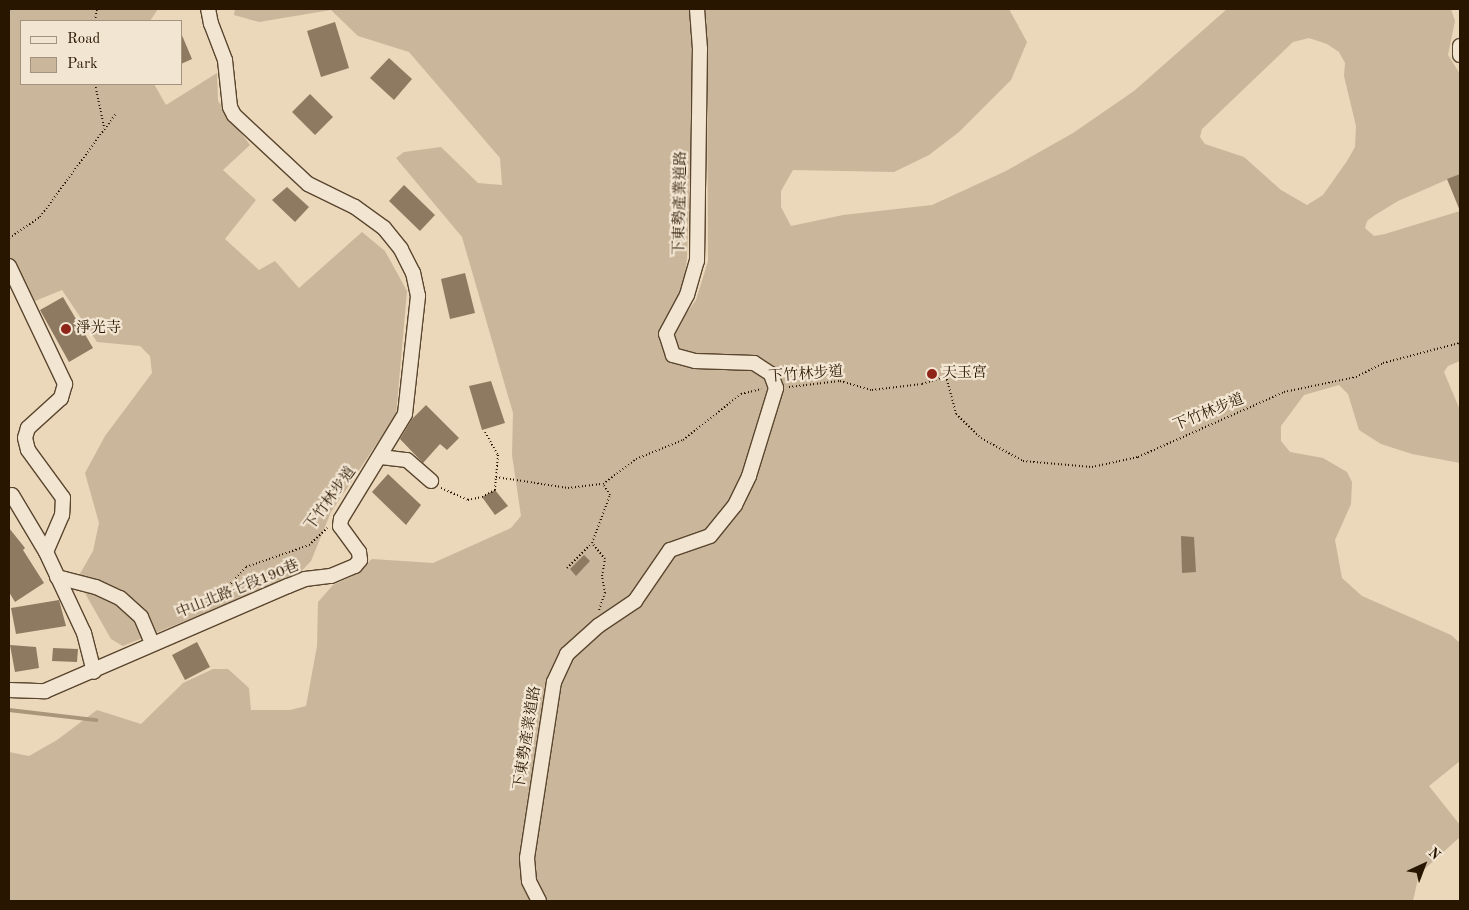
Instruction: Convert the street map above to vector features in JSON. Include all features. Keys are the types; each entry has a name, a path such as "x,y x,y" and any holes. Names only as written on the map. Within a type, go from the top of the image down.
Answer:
{"street":[{"name":"中山北路七段190巷","path":"9,690 45,691 94,672 152,643 305,579 331,576 355,566 360,560 359,552 340,526 341,519 381,458 385,444 399,427 408,401 418,296 413,273 401,249 384,228 355,207 308,184 234,115 230,107 225,60 211,24 208,9"},
{"name":"下東勢產業道路","path":"540,901 529,881 527,858 554,682 568,654 598,626 635,601 670,550 710,536 735,505 749,476 776,388 771,374 754,363 695,361 674,355 666,334 687,296 697,261 700,49 697,9"},
{"path":"1460,46 1460,55"},
{"path":"9,266 65,384 61,398 37,418 28,428 25,438 28,450 64,498 62,515 46,552"},
{"path":"381,458 407,460 431,481"},
{"path":"12,495 46,552 84,633 94,672"},
{"path":"57,576 96,586 120,598 140,617 152,643"}],"path":[{"path":"95,85 104,127"},
{"path":"9,238 40,217 104,127 115,115"},
{"name":"下竹林步道","path":"496,477 568,488 602,484 636,459 683,440 741,394 753,390 840,381 872,390 922,384 946,376 956,414 981,438 1023,461 1092,467 1138,457 1284,392 1356,377 1383,362 1460,343"},
{"path":"431,481 447,493 468,500 482,497 495,490 498,455 485,432"},
{"path":"567,568 592,543 610,495 602,484"},
{"name":"下竹林步道","path":"209,610 218,596 246,567 309,545 321,537 330,523"},
{"path":"592,543 604,559 602,576 605,593 598,612"}],"green space":[{"path":"9,9 158,9 151,20 20,20 20,85 155,85 166,105 217,73 218,101 250,145 223,170 256,200 225,239 259,270 275,261 299,288 362,232 385,251 407,291 396,415 331,512 311,561 297,576 123,646 111,639 77,579 93,551 99,523 85,473 105,436 152,373 150,356 140,346 97,342 62,290 35,301 17,270 9,273"},
{"path":"235,9 691,9 695,48 687,257 683,294 662,334 670,357 752,367 768,378 772,391 731,504 707,532 665,547 631,599 564,650 523,856 536,901 9,901 9,752 29,756 57,740 97,710 141,724 183,683 213,669 228,669 249,688 251,710 290,710 306,706 317,646 318,602 333,585 351,577 372,559 433,563 511,528 521,516 512,455 513,413 462,237 396,158 404,152 441,147 478,183 502,185 500,158 409,52 358,36 331,10 259,22 234,15"},
{"path":"704,9 1009,9 1027,42 1011,80 959,132 929,155 894,172 793,170 781,191 781,207 791,226 843,215 932,205 1006,171 1073,133 1134,91 1227,9 1451,9 1455,21 1448,55 1460,74 1460,174 1398,201 1367,221 1365,228 1374,236 1460,211 1460,361 1448,366 1444,372 1460,410 1460,463 1412,454 1381,444 1359,430 1348,394 1339,385 1304,395 1281,426 1281,441 1290,452 1323,458 1347,472 1352,482 1351,504 1335,540 1342,578 1362,596 1451,635 1460,643 1460,761 1429,786 1460,825 1460,837 1419,874 1413,901 545,901 534,881 531,856 558,686 573,656 598,634 639,607 673,555 738,508 773,372 677,352 671,334 696,300 708,261 707,53","holes":["1309,38 1327,44 1339,52 1345,63 1344,76 1356,126 1355,147 1323,195 1307,205 1281,190 1244,157 1205,144 1200,137 1202,129 1293,42"]}],"building":[{"path":"335,22 349,68 321,77 307,31"},
{"path":"182,35 192,59 182,64"},
{"path":"389,58 412,79 394,100 370,78"},
{"path":"310,94 333,117 315,135 292,112"},
{"path":"1460,174 1460,211 1447,179"},
{"path":"404,185 435,215 420,231 389,201"},
{"path":"287,187 309,207 295,222 272,200"},
{"path":"465,273 475,313 450,319 441,279"},
{"name":"淨光寺","path":"63,297 93,348 69,362 40,310"},
{"path":"491,381 505,423 482,430 469,386"},
{"path":"426,405 459,438 447,450 440,444 423,463 400,439 412,419"},
{"path":"388,474 421,505 406,525 372,492"},
{"path":"495,490 508,506 495,515 482,497"},
{"path":"9,528 25,548 23,550 44,583 15,602 9,592"},
{"path":"1181,536 1194,537 1196,572 1182,573"},
{"path":"584,555 590,561 576,576 570,569"},
{"path":"59,600 66,626 16,634 11,608"},
{"path":"197,642 210,667 185,680 172,655"},
{"path":"10,645 36,647 39,668 15,672"},
{"path":"53,648 78,649 77,662 52,661"}],"waterway":[{"path":"9,710 96,720"}],"place":[{"name":"淨光寺","path":"66,329"},
{"name":"天玉宮","path":"932,374"}]}
